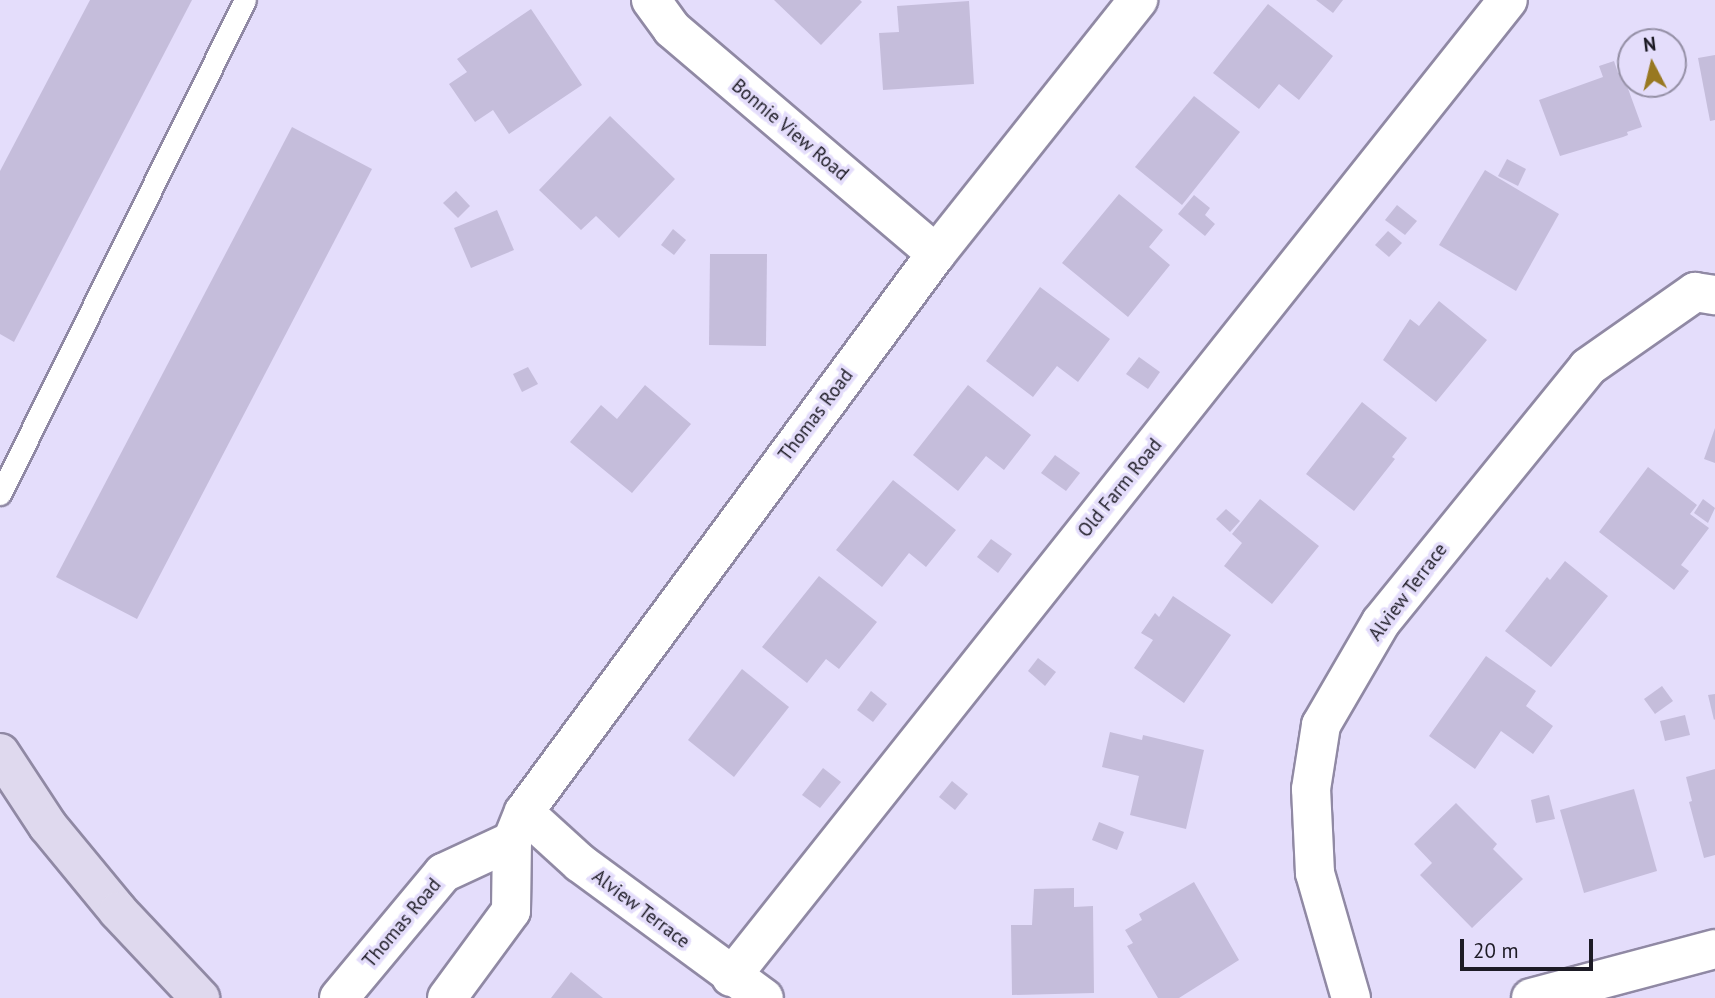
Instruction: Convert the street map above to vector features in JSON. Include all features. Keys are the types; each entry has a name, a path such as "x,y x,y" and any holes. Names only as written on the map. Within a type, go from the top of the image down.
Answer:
{"main road":[{"path":"0,753 48,826 118,911 200,998"}],"street":[{"name":"Bonnie View Road","path":"651,0 671,29 936,254"},
{"name":"Thomas Road","path":"339,998 443,873 518,827 936,254 1138,0"},
{"name":"Old Farm Road","path":"731,977 1508,0"},
{"name":"Alview Terrace","path":"1351,998 1315,873 1311,789 1321,725 1381,622 1588,367 1695,292 1715,295"},
{"name":"Alview Terrace","path":"518,827 580,863 731,977 764,998"},
{"path":"447,998 511,911 518,827"},
{"path":"1531,998 1715,948"}],"lane":[{"path":"0,494 245,0"}],"building":[{"path":"90,0 192,0 14,342 0,334 0,171"},
{"path":"774,0 860,0 862,2 821,45"},
{"path":"1316,0 1343,0 1333,13"},
{"path":"969,1 974,84 883,90 879,33 899,32 897,6"},
{"path":"1268,4 1333,56 1299,100 1279,84 1259,109 1213,73"},
{"path":"531,9 582,85 509,134 493,110 475,122 449,84 467,72 457,59"},
{"path":"1715,55 1715,120 1710,121 1698,58"},
{"path":"1614,61 1617,70 1617,98 1631,98 1642,127 1627,132 1628,135 1623,137 1560,156 1539,100 1603,77 1599,66"},
{"path":"1194,96 1240,132 1182,205 1135,167"},
{"path":"610,116 675,179 619,238 596,216 581,230 539,190"},
{"path":"292,127 372,169 137,619 56,577"},
{"path":"1507,159 1526,169 1518,186 1498,176"},
{"path":"1485,170 1559,214 1516,291 1439,245"},
{"path":"456,191 470,206 458,218 443,203"},
{"path":"1119,194 1163,230 1149,247 1170,265 1128,317 1062,263"},
{"path":"1194,195 1210,208 1205,215 1215,224 1205,236 1178,214"},
{"path":"1397,205 1417,221 1405,235 1385,220"},
{"path":"497,210 514,250 471,268 454,228"},
{"path":"673,229 686,240 674,255 661,245"},
{"path":"1388,231 1402,243 1389,257 1375,245"},
{"path":"710,254 767,254 766,346 709,345"},
{"path":"1040,287 1110,339 1078,382 1057,366 1033,397 986,361"},
{"path":"1439,301 1487,340 1436,402 1383,360 1410,319 1419,326"},
{"path":"1139,357 1160,372 1148,389 1126,374"},
{"path":"528,367 538,384 522,392 513,374"},
{"path":"645,385 691,424 632,493 570,442 601,405 617,419"},
{"path":"968,385 1031,435 1004,470 986,456 958,491 913,455"},
{"path":"1362,402 1407,438 1392,457 1395,459 1354,511 1306,474"},
{"path":"1715,428 1715,463 1704,459"},
{"path":"1055,455 1080,473 1066,491 1041,473"},
{"path":"1648,467 1697,505 1690,514 1709,528 1681,565 1689,571 1674,590 1599,532"},
{"path":"893,480 956,530 926,567 909,553 882,587 836,550"},
{"path":"1260,499 1319,546 1272,604 1224,566 1242,543 1232,534"},
{"path":"1703,499 1715,508 1708,523 1694,513"},
{"path":"1226,509 1240,521 1230,532 1216,519"},
{"path":"991,539 1012,554 998,573 977,557"},
{"path":"1565,561 1608,596 1551,667 1505,631 1547,577 1550,580"},
{"path":"819,576 877,622 839,669 826,659 807,683 762,647"},
{"path":"1173,596 1231,635 1184,703 1134,668 1153,640 1141,633 1155,613 1159,617"},
{"path":"1486,656 1536,691 1526,706 1553,726 1533,754 1501,731 1475,769 1429,736"},
{"path":"1038,658 1056,672 1045,686 1028,671"},
{"path":"742,669 789,707 734,777 688,740"},
{"path":"1662,686 1673,701 1655,714 1644,699"},
{"path":"871,691 887,704 873,722 857,710"},
{"path":"1715,694 1715,719 1714,720 1708,695"},
{"path":"1685,715 1690,735 1665,741 1660,721"},
{"path":"1110,732 1142,740 1143,735 1204,750 1186,829 1130,815 1139,776 1102,767"},
{"path":"823,768 841,782 820,808 802,795"},
{"path":"1715,769 1715,855 1704,858 1689,802 1692,801 1686,777"},
{"path":"952,781 968,794 955,810 939,797"},
{"path":"1634,789 1657,871 1584,893 1560,810"},
{"path":"1549,795 1555,819 1536,823 1531,800"},
{"path":"1456,803 1497,844 1493,849 1523,879 1472,928 1420,875 1432,863 1414,844"},
{"path":"1099,822 1124,832 1117,850 1092,840"},
{"path":"1194,882 1239,960 1179,998 1158,998 1127,946 1133,943 1125,930 1142,920 1139,914"},
{"path":"1074,888 1074,907 1093,906 1094,993 1012,995 1011,925 1032,925 1034,889"},
{"path":"571,972 598,994 603,998 551,998"}]}
